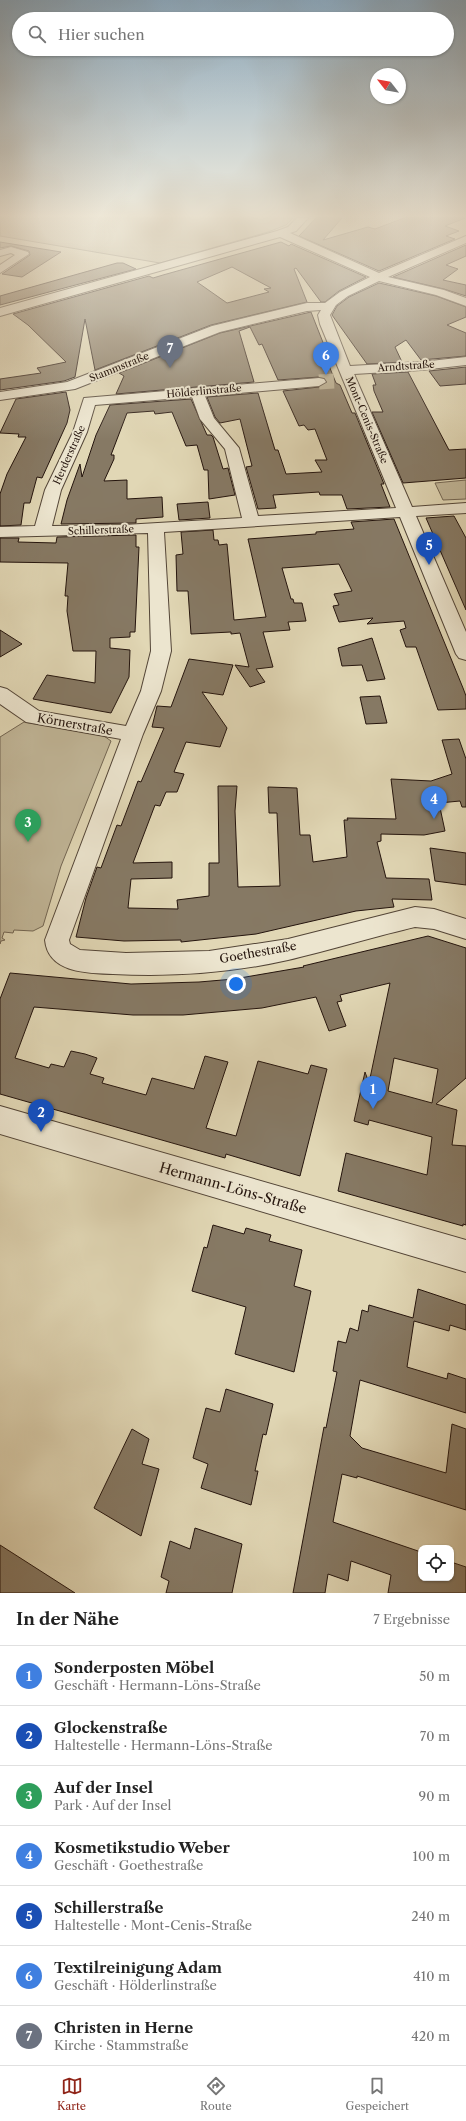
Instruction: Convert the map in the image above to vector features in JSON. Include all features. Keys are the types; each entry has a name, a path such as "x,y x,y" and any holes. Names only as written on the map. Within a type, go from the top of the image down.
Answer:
{"street":[{"path":"0,312 70,292"},
{"path":"328,306 336,299 349,292"},
{"path":"441,292 466,302"},
{"name":"Mont-Cenis-Straße","path":"328,306 324,315 324,320 466,654"},
{"name":"Stammstraße","path":"0,396 70,386 216,329 307,307 328,306"},
{"name":"Arndtstraße","path":"348,375 466,361"},
{"path":"335,381 348,375"},
{"name":"Hölderlinstraße","path":"89,401 319,382"},
{"path":"70,386 89,401"},
{"path":"197,392 207,420 232,448 251,522"},
{"name":"Herderstraße","path":"42,532 53,490 80,432 89,401"},
{"name":"Schillerstraße","path":"0,532 156,528 466,508"},
{"path":"133,734 151,691 161,651 156,528"},
{"name":"Körnerstraße","path":"0,694 33,717 133,734"},
{"name":"Goethestraße","path":"133,734 57,940 58,949 62,954 82,961 155,965 216,960 271,953 415,917 434,919 466,929"},
{"name":"Hermann-Löns-Straße","path":"0,1120 466,1256"}],"shaded area":[{"path":"466,480 466,499 443,500 435,483"},
{"path":"24,722 104,736 111,741 61,866 43,926 33,931 14,930 13,933 4,932 2,938 5,940 1,941 0,944 0,737"}],"building":[{"path":"13,292 48,292 0,305 0,296"},
{"path":"91,292 212,292 227,303 268,292 303,292 307,302 211,325 95,370 85,319 75,377 64,381 0,390 0,379 41,373 37,368 66,362 28,325 13,314"},
{"path":"314,292 337,292 325,302 321,302"},
{"path":"359,292 420,292 436,296 466,307 466,317 447,325 466,333 466,356 421,360 406,340 395,347 402,362 367,364 332,315 337,306 349,297"},
{"path":"454,292 466,292 466,296"},
{"path":"311,312 324,345 321,346 336,383 340,385 352,413 355,413 384,484 381,484 390,507 347,509 342,495 320,495 319,492 273,495 276,508 258,509 246,467 252,466 240,419 220,423 215,417 207,397 258,393 275,450 278,450 286,474 322,472 315,460 327,460 315,429 308,430 304,425 299,426 283,391 319,387 327,382 325,378 319,377 278,380 262,344 259,345 250,327 239,331 254,382 116,394 124,376 119,373 220,333"},
{"path":"466,367 466,384 440,386 429,371"},
{"path":"408,372 449,450 466,449 466,478 403,483 372,412 383,412 374,391 373,385 376,385 372,374"},
{"path":"66,392 70,410 67,423 42,478 37,477 30,503 24,503 21,525 0,526 0,494 7,474 26,437 18,437 19,434 0,433 16,399"},
{"path":"191,399 207,435 211,435 213,437 223,469 228,468 235,495 209,499 208,470 204,470 197,445 186,446 172,412 155,414 154,411 127,413 111,455 114,455 114,459 104,481 127,480 127,499 162,497 163,517 136,519 136,523 61,524 67,500 80,464 82,477 96,435 110,405"},
{"path":"208,502 210,518 179,520 177,504"},
{"path":"454,516 466,538 466,610 426,518"},
{"path":"394,519 463,688 466,696 466,709 438,710 416,647 406,647 400,630 406,628 404,621 367,624 373,618 339,622 333,606 339,605 334,594 352,591 339,564 282,568 291,599 293,599 294,603 302,603 306,621 288,622 290,630 263,632 273,667 256,669 265,682 250,687 235,665 249,667 240,633 191,634 188,591 177,591 176,555 183,554 181,532 213,530 214,540 218,540 219,545 227,544 234,620 266,617 248,539 316,534 316,532 354,529 351,522"},
{"path":"136,535 136,547 139,547 135,632 130,632 130,637 110,638 110,648 130,650 129,677 111,713 33,699 47,675 95,683 96,651 73,651 67,611 68,596 65,596 68,563 0,562 0,538 19,538 18,542 56,543 57,537"},
{"path":"0,630 22,644 0,657"},
{"path":"372,638 385,679 367,681 362,665 342,666 338,648"},
{"path":"189,659 233,665 223,695 202,692 227,728 220,747 186,742 174,772 184,774 177,792 166,792 160,806 155,805 133,863 172,862 172,878 131,879 128,908 178,909 177,900 209,896 209,863 219,863 218,786 237,786 235,811 238,887 280,886 277,813 269,813 268,787 297,788 300,835 310,835 313,862 347,857 344,820 348,820 347,818 396,819 391,779 431,781 452,774 442,740 459,739 466,759 466,807 462,807 460,801 439,803 445,831 424,835 381,834 381,841 377,842 386,878 429,879 432,900 392,899 394,907 356,911 256,934 181,942 181,940 124,941 76,937 86,898 97,867 101,868 117,825 121,826 138,781 141,782 164,728 152,727 157,706 171,707"},
{"path":"380,696 387,723 366,724 360,697"},
{"path":"430,848 466,853 466,885 435,881"},
{"path":"428,936 466,948 466,1078 436,1104 457,1110 452,1145 466,1146 466,1225 463,1224 463,1226 338,1191 346,1153 427,1175 432,1137 369,1120 368,1125 354,1121 365,1072 369,1083 390,983 340,995 342,1001 337,1002 346,1026 329,1031 316,997 262,1008 183,1015 133,1015 34,1007 15,1058 49,1068 51,1064 64,1067 71,1051 85,1054 97,1058 90,1074 104,1078 102,1083 146,1095 152,1078 194,1089 205,1056 228,1062 206,1128 236,1136 258,1061 308,1074 311,1065 327,1069 300,1176 226,1154 225,1158 0,1094 0,999 10,973 131,984 199,982 234,979 304,967 303,966","holes":["394,1058 438,1069 432,1103 388,1091"]},
{"path":"213,1225 244,1234 246,1228 271,1235 269,1241 302,1250 294,1286 311,1291 294,1372 235,1354 246,1307 192,1291 204,1247 207,1248"},
{"path":"418,1289 466,1305 466,1330 450,1325 449,1331 414,1321 407,1367 447,1379 448,1373 466,1379 466,1413 360,1380 350,1436 362,1448 446,1473 452,1424 466,1429 466,1510 357,1476 357,1478 342,1474 333,1522 418,1551 418,1581 454,1581 454,1563 466,1567 466,1593 388,1593 391,1575 351,1561 348,1581 328,1574 325,1593 293,1593 324,1427 326,1428 337,1372 333,1371 338,1341 346,1343 350,1328 358,1331 362,1310 368,1312 369,1305 413,1318"},
{"path":"226,1389 273,1404 266,1435 263,1434 255,1471 258,1471 251,1505 201,1488 208,1464 193,1458 206,1408 220,1412"},
{"path":"132,1429 149,1439 142,1464 159,1469 141,1536 94,1508"},
{"path":"195,1528 242,1544 232,1593 166,1593 169,1581 161,1577 170,1541 190,1549"},
{"path":"0,1545 75,1593 0,1593"}],"tunnel":[{"path":"319,382 335,381"}],"place":[{"name":"Christen in Herne","path":"170,368"},
{"name":"Textilreinigung Adam","path":"326,375"},
{"name":"Schillerstraße","path":"429,565"},
{"name":"Kosmetikstudio Weber","path":"434,819"},
{"name":"Auf der Insel","path":"28,842"},
{"name":"Sonderposten Möbel","path":"373,1109"},
{"name":"Glockenstraße","path":"41,1132"}]}
